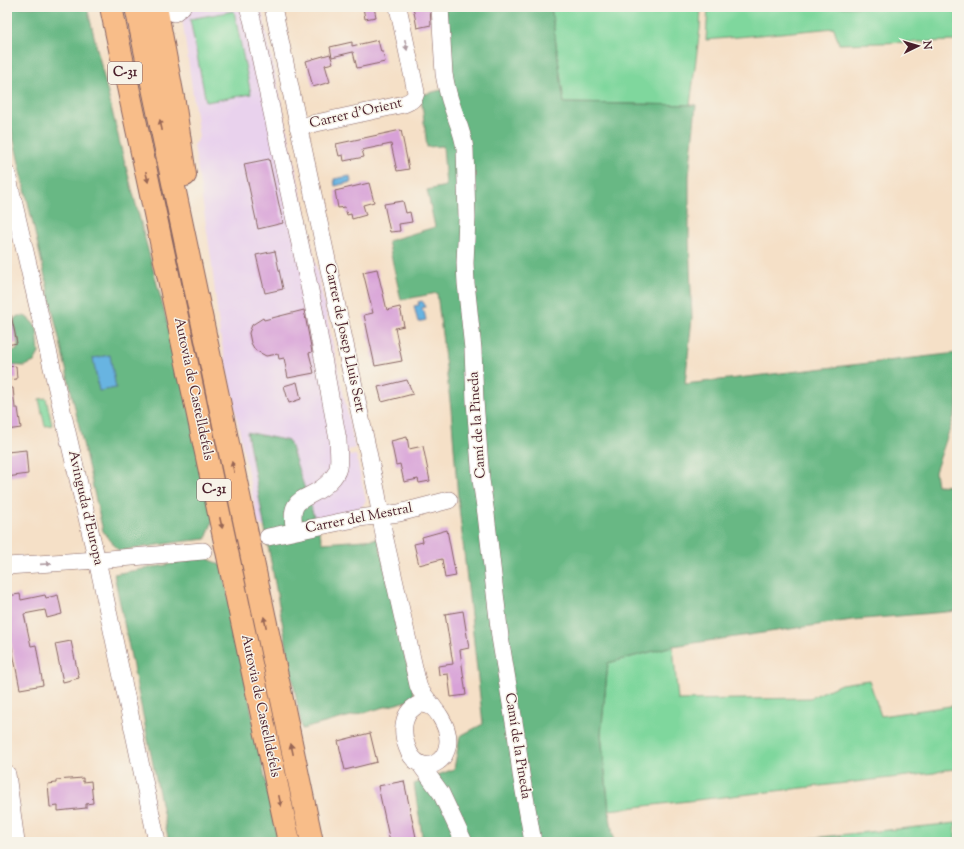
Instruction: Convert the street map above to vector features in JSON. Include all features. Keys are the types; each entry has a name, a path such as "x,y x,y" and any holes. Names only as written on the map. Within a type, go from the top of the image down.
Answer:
{"highway":[{"path":"102,7 138,139"},
{"name":"Autovia de Castelldefels","path":"111,7 289,842"},
{"name":"Autovia de Castelldefels","path":"136,7 312,842"},
{"path":"171,9 175,108 212,368"}],"street":[{"path":"248,7 252,19 315,314 339,451 338,469 332,479 318,491 300,500 295,506 292,518 295,531"},
{"name":"Carrer de Josep Lluis Sert","path":"272,7 381,515 384,535 420,690 444,723 448,734 447,752 442,759 440,793"},
{"name":"Carrer d'Orient","path":"298,127 404,104 413,99 416,92 398,7"},
{"name":"Camí de la Pineda","path":"440,7 444,74 452,106 463,137 465,149 467,218 465,263 473,349 481,480 500,637 533,842"},
{"name":"Avinguda d'Europa","path":"7,174 97,560 157,842"},
{"name":"Carrer del Mestral","path":"268,537 359,518 399,513 450,500"},
{"path":"7,566 203,551"},
{"name":"Carrer de Josep Lluis Sert","path":"415,669 410,711 405,718 404,738 411,756 420,764 440,793 464,842"},
{"path":"410,711 415,706 420,704 426,704 434,708"},
{"path":"420,764 428,765 437,763 442,759"},
{"path":"7,774 16,842"}],"shaded area":[{"path":"180,7 261,7 355,448 348,450 349,456 356,455 366,501 359,510 266,529 258,523 220,335 211,258 194,145 199,137"}],"green space":[{"path":"7,7 87,7 121,148 187,397 213,520 206,539 119,551 103,531 7,110"},
{"path":"443,7 551,7 564,103 696,105 689,176 689,237 692,318 685,384 957,353 957,408 935,472 937,485 957,486 957,611 852,620 673,646 608,663 601,734 614,842 423,842 414,784 454,769 460,736 483,724 458,498 451,409 437,293 401,300 388,241 435,227 427,190 446,186 443,146 427,147 421,95 449,88"},
{"path":"551,7 701,7 700,29 690,105 564,103"},
{"path":"708,7 957,7 957,41 839,44 834,28 706,40"},
{"path":"234,11 251,94 206,102 190,19"},
{"path":"18,316 25,316 37,328 39,353 34,362 25,366 7,365 7,352 17,350 18,346 14,323 15,318"},
{"path":"46,398 52,425 45,426 39,399"},
{"path":"247,432 289,441 323,543 378,539 415,699 302,729"},
{"path":"205,557 222,566 278,842 169,842 114,574"},
{"path":"673,646 678,700 810,698 841,684 869,680 881,716 957,705 957,769 934,773 609,810 601,734 608,663"},
{"path":"956,823 955,842 848,842 839,835"},
{"path":"839,835 848,842 779,842"}],"water":[{"path":"350,176 351,182 335,186 334,179"},
{"path":"422,301 425,307 422,308 422,310 424,311 426,320 418,322 414,306 419,305 418,302"},
{"path":"110,355 116,388 99,391 93,358"}],"building":[{"path":"363,7 374,7 376,17 365,19"},
{"path":"413,7 430,7 431,25 417,28"},
{"path":"378,40 385,62 357,68 353,52 332,57 330,47 352,42 352,46"},
{"path":"330,54 333,63 325,65 330,82 313,87 306,61"},
{"path":"401,130 409,169 397,171 391,144 362,150 364,157 344,161 343,155 339,156 336,144"},
{"path":"269,159 283,223 258,229 244,164"},
{"path":"369,183 374,202 363,205 366,215 352,219 351,214 347,215 345,207 338,208 335,191"},
{"path":"403,201 406,213 410,212 412,222 399,224 400,231 390,232 384,204"},
{"path":"275,251 283,289 265,293 256,255"},
{"path":"377,269 387,310 400,307 404,326 395,328 402,361 375,366 364,315 373,313 363,272"},
{"path":"304,310 312,352 309,353 314,373 288,378 284,358 279,359 278,354 266,356 255,350 251,343 249,333 252,325 263,318 264,320"},
{"path":"7,315 11,315 17,343 7,345"},
{"path":"16,366 17,379 7,380 7,367"},
{"path":"407,380 413,394 382,402 378,387"},
{"path":"297,382 301,399 289,403 284,386"},
{"path":"7,388 13,388 15,408 18,408 21,428 7,430"},
{"path":"407,437 409,449 423,446 430,481 419,483 418,479 404,482 400,464 396,465 391,441"},
{"path":"26,450 28,474 7,477 7,452"},
{"path":"447,530 456,576 445,578 442,559 419,565 414,544 423,542 422,537"},
{"path":"20,594 21,600 45,595 46,598 58,595 62,614 47,618 45,610 24,614 31,646 36,645 43,685 20,689 7,622 7,596"},
{"path":"463,611 469,648 460,650 466,695 451,697 448,674 439,675 438,666 453,664 445,614"},
{"path":"71,641 79,678 63,682 55,644"},
{"path":"370,733 377,762 345,770 338,741"},
{"path":"83,778 83,782 91,781 93,803 86,804 86,808 58,811 58,806 50,807 48,784 56,783 56,780"},
{"path":"404,781 417,842 390,842 378,786"}]}
